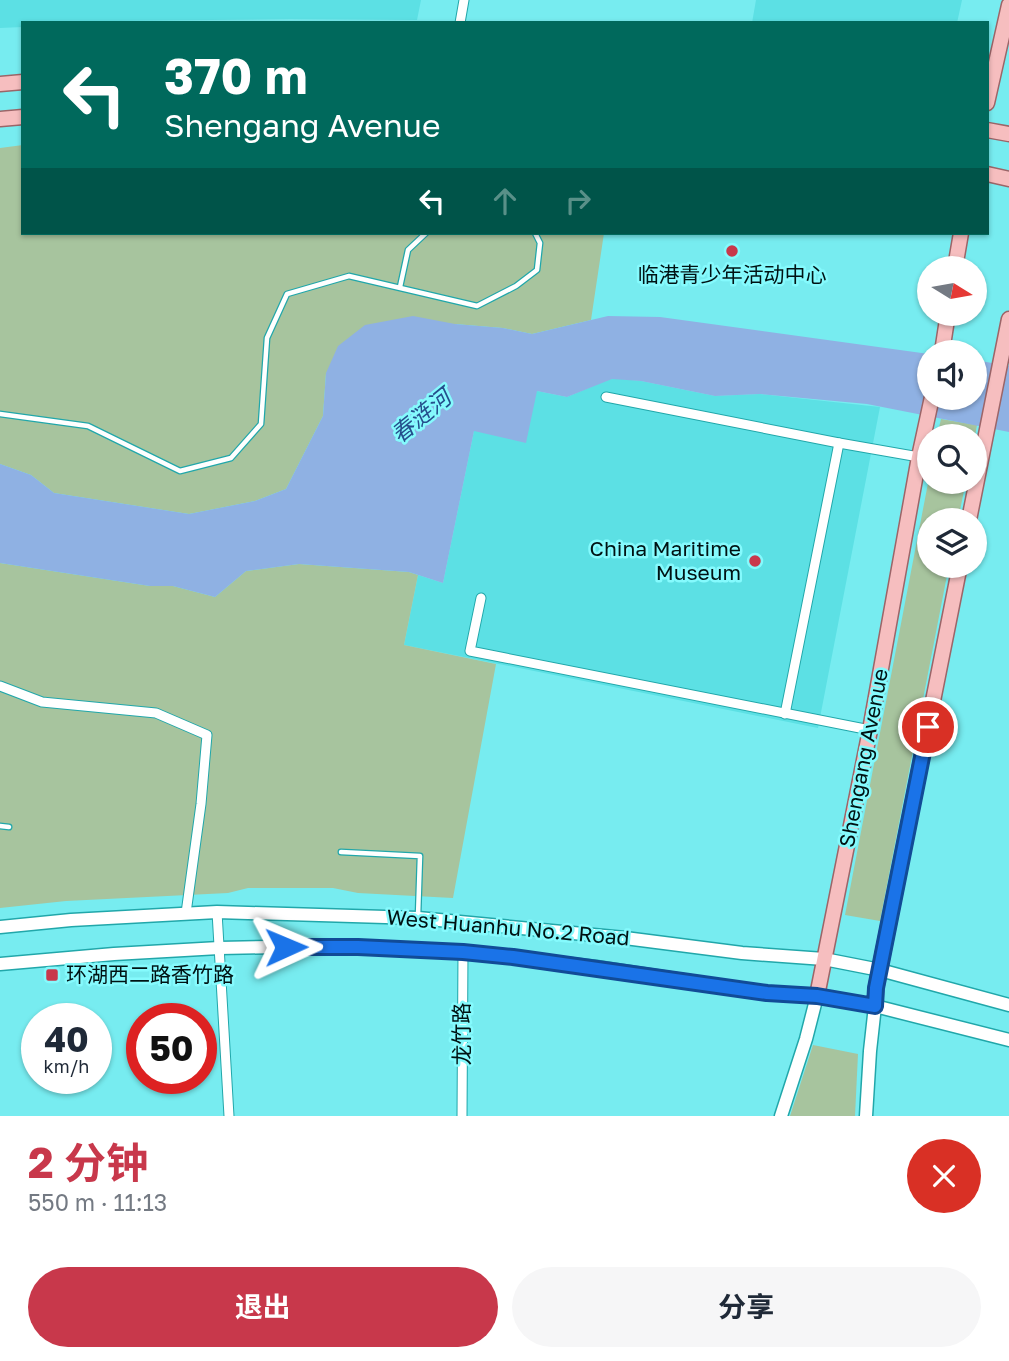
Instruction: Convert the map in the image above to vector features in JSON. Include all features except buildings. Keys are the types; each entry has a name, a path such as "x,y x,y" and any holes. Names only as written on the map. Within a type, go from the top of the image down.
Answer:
{"main road":[{"path":"989,94 1009,5"},
{"path":"0,84 21,82"},
{"path":"0,119 21,117"},
{"path":"989,130 1009,134"},
{"path":"989,174 1009,179"},
{"path":"957,256 961,235"},
{"path":"971,508 1009,319"},
{"name":"Shengang Avenue","path":"781,1116 817,996 870,730 917,468"},
{"path":"866,1116 870,1051 880,970 958,578"},
{"name":"West Huanhu No.2 Road","path":"0,928 71,920 217,912 418,918 625,938 742,953 824,959 880,970 1009,1005"},
{"name":"West Huanhu No.2 Road","path":"0,964 219,948 331,946 463,952 596,967 767,993 817,996 875,1006 1009,1040"}],"street":[{"path":"460,21 464,0"},
{"path":"606,397 917,457"},
{"path":"785,714 839,443"},
{"path":"481,598 470,651 870,730"},
{"path":"0,686 42,702 156,713 207,736 186,914"},
{"path":"217,912 229,1116"},
{"name":"龙竹路","path":"462,1116 463,952"}],"lane":[{"path":"401,287 408,250 424,235"},
{"path":"0,414 88,426 180,471 231,457 261,424 267,338 287,295 349,276 477,306 516,286 537,270 540,243 536,235"},
{"path":"0,826 9,827"},
{"path":"341,852 420,856 418,918"}],"shaded area":[{"path":"0,0 421,0 417,20 21,21 21,27 0,28"},
{"path":"756,0 962,0 957,21 752,21"},
{"path":"612,378 715,396 760,394 880,407 818,728 404,645 418,575 443,583 474,431 537,391 567,397"}],"green space":[{"path":"21,145 21,235 604,235 591,320 532,334 503,328 455,324 326,373 323,416 286,489 255,501 189,514 54,493 31,475 0,464 0,148"},
{"path":"941,419 971,424 940,424"},
{"path":"926,494 963,494 960,508 923,508"},
{"path":"917,540 917,578 946,578 880,921 845,915"},
{"path":"0,563 150,586 173,586 215,597 246,571 299,564 409,572 418,575 404,645 496,664 453,898 358,893 333,888 248,888 228,893 66,901 0,908"},
{"path":"813,1045 858,1054 855,1116 790,1116"}],"water":[{"name":"春涟河","path":"413,316 532,334 608,316 660,317 917,352 917,410 987,410 987,362 1009,366 1009,432 987,428 987,424 968,424 867,404 760,394 715,396 641,381 612,379 567,397 537,391 526,443 474,431 443,583 409,572 299,564 246,571 215,597 173,586 150,586 0,563 0,464 31,475 54,493 189,514 255,501 286,489 323,416 326,373 338,346 365,325"}],"place":[{"name":"临港青少年活动中心","path":"732,251"},
{"name":"China Maritime Museum","path":"755,561"},
{"name":"环湖西二路香竹路","path":"52,975"}],"route":[{"path":"286,947 358,947 513,957 767,993 817,996 875,1006 876,988 928,727"}]}
